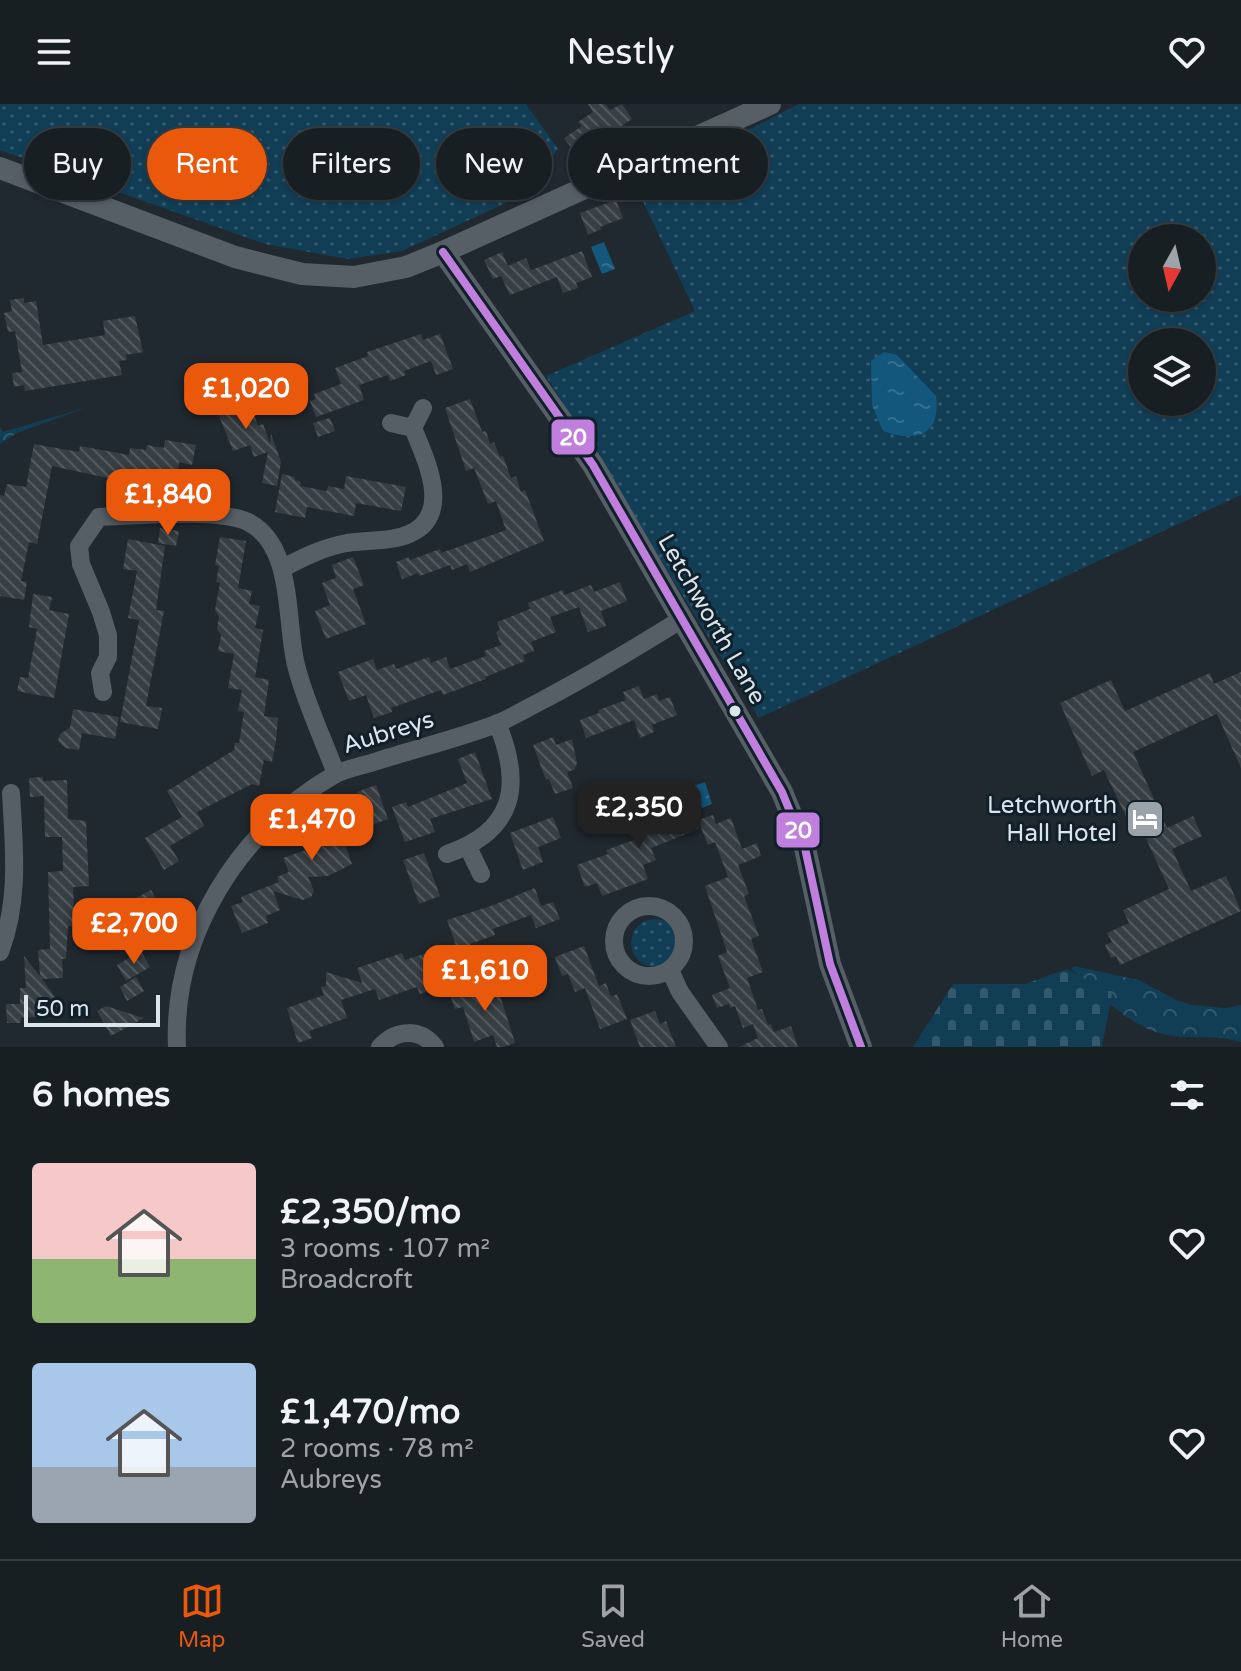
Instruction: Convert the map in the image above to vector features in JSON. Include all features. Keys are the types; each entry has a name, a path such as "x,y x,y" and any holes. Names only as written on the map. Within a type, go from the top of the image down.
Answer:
{"street":[{"path":"0,168 235,257 302,274 354,277 406,267 443,252 770,104"},
{"name":"Letchworth Lane","path":"443,252 593,465 782,792 805,848 830,964 861,1047"},
{"path":"283,568 315,552 346,543 410,534 423,522 433,508 434,491 428,465 413,428 423,408"},
{"path":"391,423 413,428"},
{"path":"103,692 91,672 108,657 108,635 81,564 79,546 99,517 203,515 244,521 262,532 283,568 296,665 336,774"},
{"name":"Aubreys","path":"177,1047 176,1031 183,982 195,935 234,865 281,813 336,774 497,723 594,673 682,619"},
{"path":"447,854 468,847 482,837 504,812 511,786 509,758 497,723"},
{"path":"0,952 11,920 15,893 6,822 11,793"},
{"path":"468,847 481,874"},
{"path":"670,970 680,992 719,1047"},
{"path":"380,1047 399,1033 422,1035 435,1047"}],"green space":[{"path":"0,104 526,104 543,128 436,128 436,200 512,200 402,251 348,259 265,244 131,196 131,128 24,128 24,159 0,150"},
{"path":"799,104 1241,104 1241,495 759,718 546,376 695,311 642,200 768,200 768,128 752,128"},
{"path":"552,141 558,149 552,158"},
{"path":"88,407 17,433 0,444 0,427 3,432"},
{"path":"655,919 672,926 679,943 672,960 655,967 638,960 631,943 638,926"},
{"path":"1074,966 1139,980 1192,1005 1225,1008 1241,1005 1241,1042 1153,1031 1115,1008 1071,969"},
{"path":"1067,969 1112,994 1102,1047 913,1047 953,984 1025,984"}],"water":[{"path":"604,242 615,269 602,274 591,247"},
{"path":"884,352 897,355 936,396 934,420 924,433 906,436 883,431 872,405 871,361"},
{"path":"705,782 712,804 702,808 694,786"}],"building":[{"path":"588,104 605,104 610,110 622,104 632,119 619,128 579,128 582,126 578,122 593,112"},
{"path":"616,200 623,218 588,235 580,213"},
{"path":"582,251 592,277 576,283 578,288 563,293 557,277 510,295 501,276 493,279 484,260 502,252 508,266 526,258 531,270"},
{"path":"24,298 24,303 36,301 43,345 105,335 103,321 135,316 143,352 126,355 127,360 119,361 122,375 25,391 24,385 14,387 12,373 22,372 15,331 8,332 4,313 12,311 10,300"},
{"path":"421,334 423,340 440,334 453,369 436,375 431,361 404,371 406,375 390,381 388,375 359,385 364,400 316,417 310,401 316,399 314,394 341,384 335,368 368,356 367,352"},
{"path":"225,384 227,390 233,388 239,405 253,411 258,426 263,424 270,444 271,434 281,462 277,486 262,483 268,452 254,457 250,445 233,451 209,390"},
{"path":"470,399 482,432 486,431 490,444 494,442 511,478 516,476 521,492 525,490 544,541 470,572 467,564 452,570 450,565 402,579 396,562 440,549 441,553 506,530 496,501 488,504 474,468 466,471 445,408"},
{"path":"330,418 335,431 318,437 313,423"},
{"path":"165,440 196,445 192,465 179,462 177,478 142,472 140,485 52,466 37,544 29,542 21,581 27,582 24,600 0,596 0,495 4,496 7,484 26,487 34,444 79,452 80,446 129,455 130,448 146,450 147,445 164,448"},
{"path":"282,474 295,477 301,482 300,486 327,491 328,486 344,489 346,476 406,487 401,511 356,503 354,516 307,507 305,518 275,512"},
{"path":"160,528 179,531 176,546 158,543"},
{"path":"220,537 246,541 238,588 252,591 249,604 260,606 255,628 263,630 255,677 269,680 264,716 278,718 276,741 272,762 264,760 259,786 252,784 197,812 204,826 170,846 179,861 164,870 145,838 182,817 167,791 234,750 235,743 239,743 244,712 238,711 242,690 228,688 234,654 218,651 221,635 217,629 219,617 215,610 220,583 216,582 219,566 215,565"},
{"path":"128,539 165,546 156,610 164,611 146,706 162,708 158,729 120,722 139,620 128,618 137,571 123,569"},
{"path":"353,557 364,585 353,589 366,624 326,639 315,611 330,605 322,583 336,578 332,565"},
{"path":"620,582 627,601 601,611 606,626 588,632 579,607 550,617 556,632 531,642 534,651 523,655 525,661 443,695 441,690 391,708 392,712 374,718 366,695 349,701 338,672 373,659 377,670 394,664 396,669 429,657 431,663 446,657 450,669 486,656 484,651 501,645 496,632 500,630 497,622 530,609 528,603 563,590 564,595 591,585 594,592"},
{"path":"33,594 52,597 49,610 69,614 54,698 17,691 20,677 28,678 37,629 29,627"},
{"name":"Letchworth Hall Hotel","path":"1241,672 1241,768 1217,714 1133,752 1167,828 1193,816 1202,836 1172,849 1191,891 1226,876 1241,911 1120,965 1116,956 1111,958 1105,945 1112,942 1107,933 1129,923 1123,910 1169,889 1140,825 1132,829 1104,770 1092,776 1060,703 1111,680 1125,711 1210,673 1214,684"},
{"path":"639,686 644,699 657,694 659,701 670,697 677,715 652,725 654,732 640,738 634,720 586,738 580,720 626,700 623,692"},
{"path":"73,709 119,717 115,739 82,733 79,750 65,748 58,741 60,734 70,728"},
{"path":"553,737 556,745 572,739 577,763 574,770 567,772 573,788 555,794 549,779 546,780 533,745"},
{"path":"475,752 492,799 430,819 435,832 405,842 392,807 406,802 408,807 467,783 458,759"},
{"path":"43,777 43,781 67,780 68,819 86,821 89,886 73,887 75,926 68,926 66,959 62,959 63,978 42,979 61,1005 48,1010 48,1016 21,1018 21,1023 7,1023 6,1004 20,1004 20,988 26,988 24,956 40,976 38,950 50,949 48,872 63,871 62,837 45,837 44,796 30,797 29,778"},
{"path":"376,785 388,819 342,836 352,864 328,876 308,877 314,891 311,897 303,900 273,891 280,910 266,916 268,923 242,933 231,906 243,902 241,897 279,882 277,877 289,872 283,858 308,849 306,844 324,838 318,822 362,807 357,792"},
{"path":"687,795 699,829 651,848 656,860 643,865 648,879 602,896 597,883 585,887 577,865 608,854 606,850 634,840 632,834 665,822 659,805"},
{"path":"713,815 716,824 731,818 742,849 757,843 761,856 738,865 749,894 744,896 759,936 751,939 763,972 747,978 758,1010 762,1009 768,1025 771,1024 774,1032 791,1026 798,1047 739,1047 758,1038 753,1024 743,1028 735,1006 730,1008 729,1004 717,1008 712,995 730,988 718,956 727,952 705,886 728,877 715,842 708,845 698,820"},
{"path":"553,817 561,838 538,847 543,862 523,870 510,833"},
{"path":"424,853 440,896 419,904 403,860"},
{"path":"535,888 541,906 553,902 560,919 536,928 531,915 493,929 495,935 470,944 480,973 467,977 447,920"},
{"path":"151,890 163,911 138,925 129,909 135,906 132,900"},
{"path":"149,924 156,936 141,945 134,932"},
{"path":"584,946 599,986 606,983 611,997 617,994 627,1019 600,1029 585,988 575,992 568,974 562,976 555,957"},
{"path":"141,951 150,967 126,981 117,965"},
{"path":"430,952 441,987 420,994 417,987 379,1000 375,989 341,1000 347,1018 309,1031 312,1038 298,1043 287,1008 324,995 321,987 326,986 326,972 362,983 357,968 402,953 405,960"},
{"path":"136,977 144,991 127,1001 120,987"},
{"path":"495,979 515,1043 503,1047 497,1047 493,1035 474,1042 463,1007 455,1009 450,995"},
{"path":"106,1006 144,1018 111,1036 97,1011"},
{"path":"655,1011 660,1024 666,1021 676,1047 640,1047 630,1020"}],"transit line":[{"name":"20","path":"443,252 593,465 782,792 805,848 830,964 861,1047"}],"place":[{"name":"Letchworth Hall Hotel","path":"1145,819"}]}
